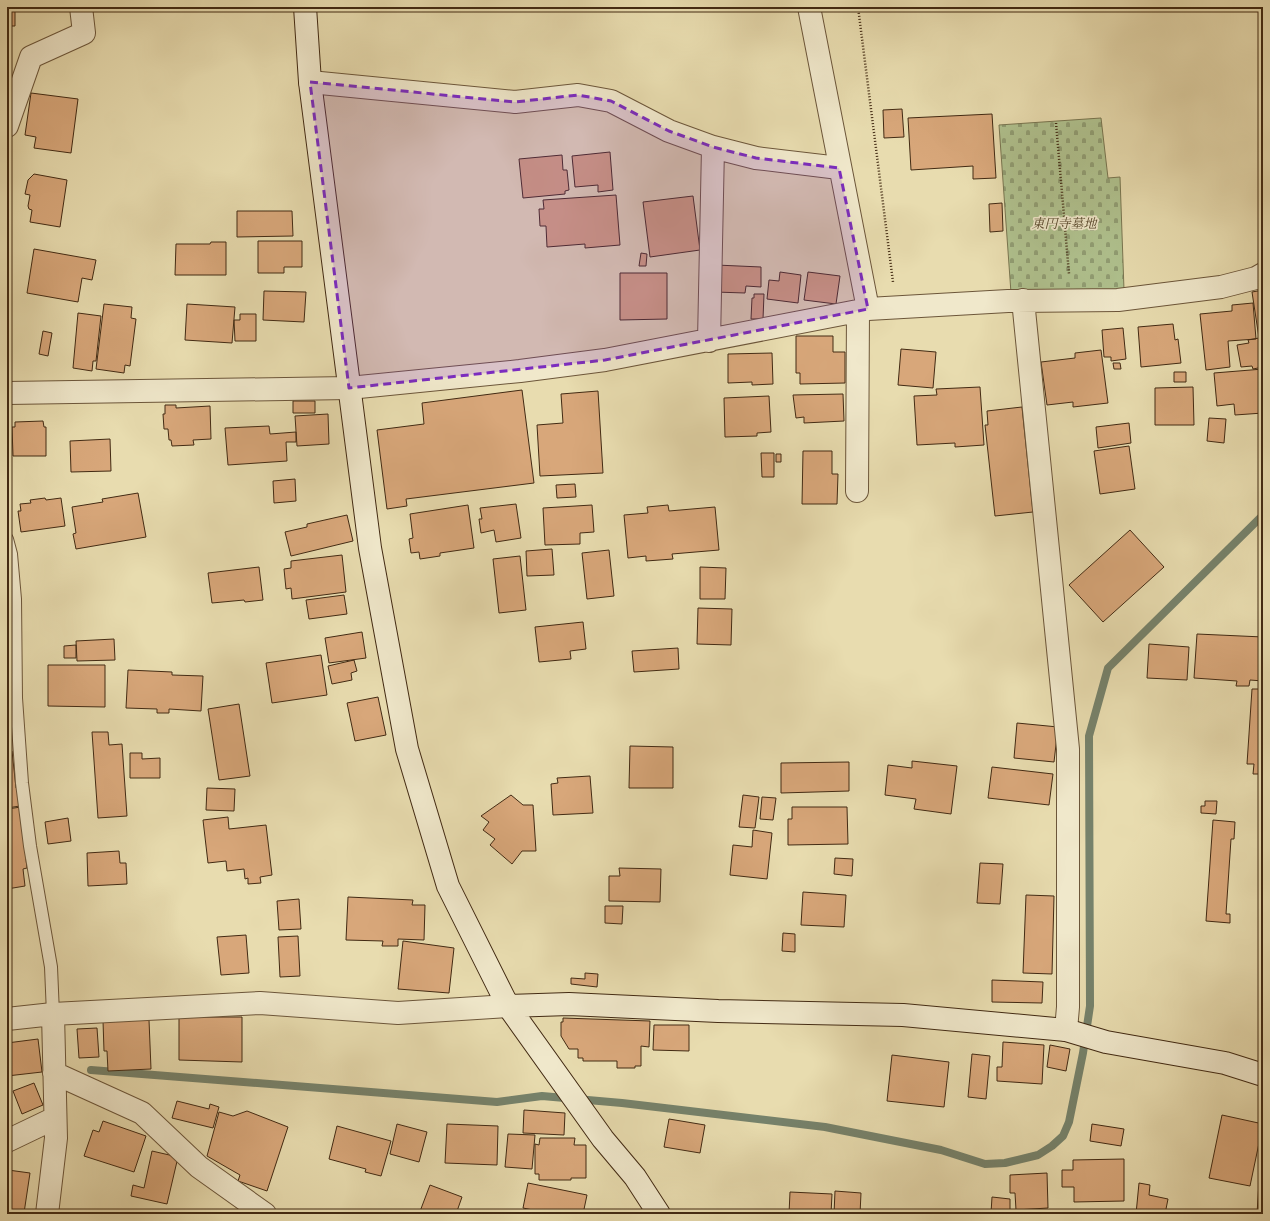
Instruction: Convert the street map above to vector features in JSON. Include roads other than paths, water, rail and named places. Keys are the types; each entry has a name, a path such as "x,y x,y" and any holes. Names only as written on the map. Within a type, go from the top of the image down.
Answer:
{"street":[{"path":"7,126 31,57 84,33 81,7"},
{"path":"305,7 310,82 370,548 407,749 448,886 508,1006 602,1139 635,1177 659,1214"},
{"path":"809,7 840,168 863,310 857,491"},
{"path":"310,82 515,102 578,95 612,101 669,131 713,147 756,158 840,168"},
{"path":"709,341 713,147"},
{"path":"7,393 349,388 612,359 863,310 1023,300 1118,300 1221,287 1256,278 1263,274"},
{"path":"1023,300 1068,749 1068,1007 1066,1030"},
{"path":"7,1019 53,1014 260,1003 398,1013 508,1006 569,1004 718,1011 903,1015 1066,1030 1106,1042 1225,1063 1263,1075"},
{"path":"46,1214 56,1138 53,1014"},
{"path":"54,1074 142,1113 199,1167 265,1214"},
{"path":"7,1141 55,1118"}],"lane":[{"path":"7,539 11,554 14,599 16,698 22,783 30,846 51,967 53,1014"}],"waterway":[{"path":"91,1070 497,1102 542,1096 622,1103 825,1127 941,1150 985,1164 1005,1163 1038,1155 1052,1146 1063,1136 1069,1122 1083,1053 1090,1006 1089,736 1108,668 1263,515"}],"park label":[{"name":"東円寺墓地","path":"1064,223"}]}
